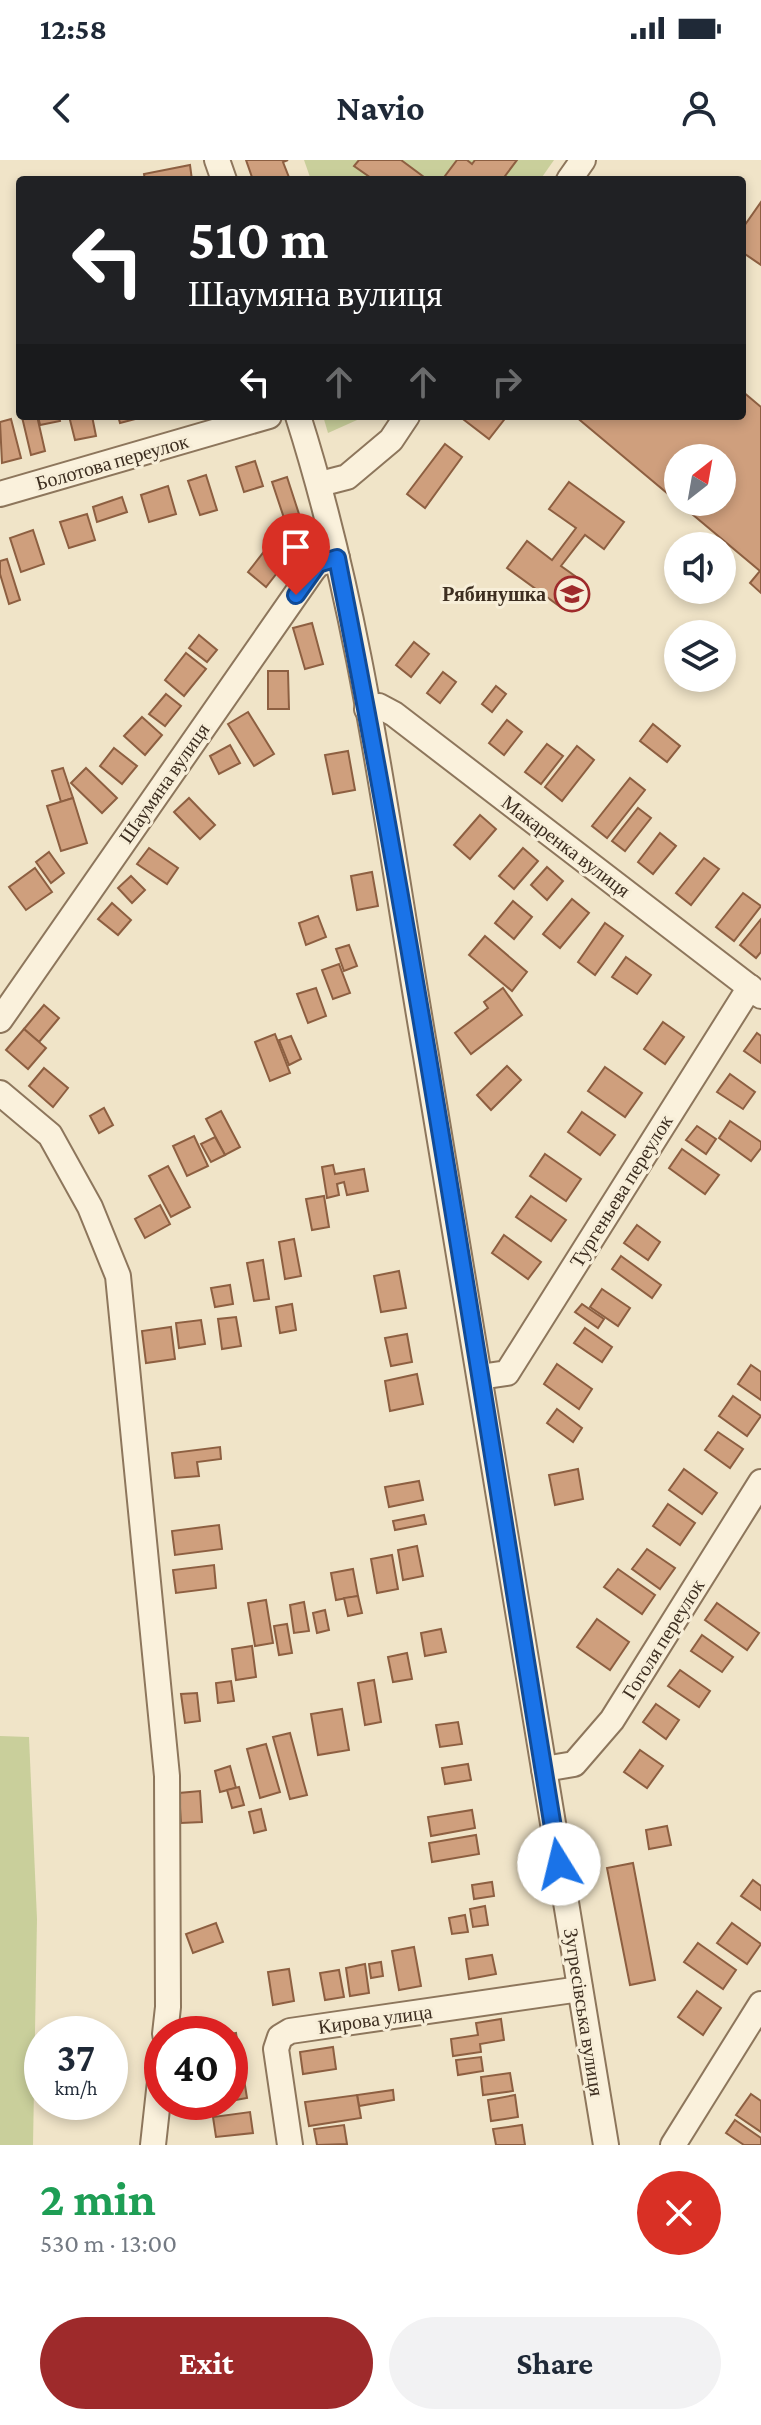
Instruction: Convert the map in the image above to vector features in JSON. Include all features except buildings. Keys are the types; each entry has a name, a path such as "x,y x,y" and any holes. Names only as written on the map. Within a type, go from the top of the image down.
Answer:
{"street":[{"name":"Болотова переулок","path":"0,494 255,420"},
{"name":"Зугресівська вулиця","path":"299,420 320,484 367,709 606,2145"},
{"path":"320,484 347,477 391,440 404,420"},
{"name":"Шаумяна вулиця","path":"0,1020 313,570 318,564 337,558"},
{"name":"Макаренка вулиця","path":"367,709 379,706 394,714 755,991"},
{"name":"Тургеньева переулок","path":"480,1377 507,1373 755,991"},
{"path":"0,1093 50,1135 90,1207 118,1276 167,1776 167,2016"},
{"name":"Гоголя переулок","path":"544,1769 574,1764 612,1720 761,1482"},
{"name":"Кирова улица","path":"290,2145 276,2049 280,2037 290,2031 580,1989"},
{"path":"673,2145 761,2004"},
{"path":"153,2145 156,2120"}],"green space":[{"path":"304,160 554,160 543,176 310,176"},
{"path":"324,420 357,420 328,433"},
{"path":"0,1736 29,1737 37,1919 35,2016 24,2016 24,2120 33,2120 33,2145 0,2145"}],"place":[{"name":"Рябинушка","path":"572,594"}],"route":[{"path":"296,595 318,564 337,558 367,709 559,1864"}]}
